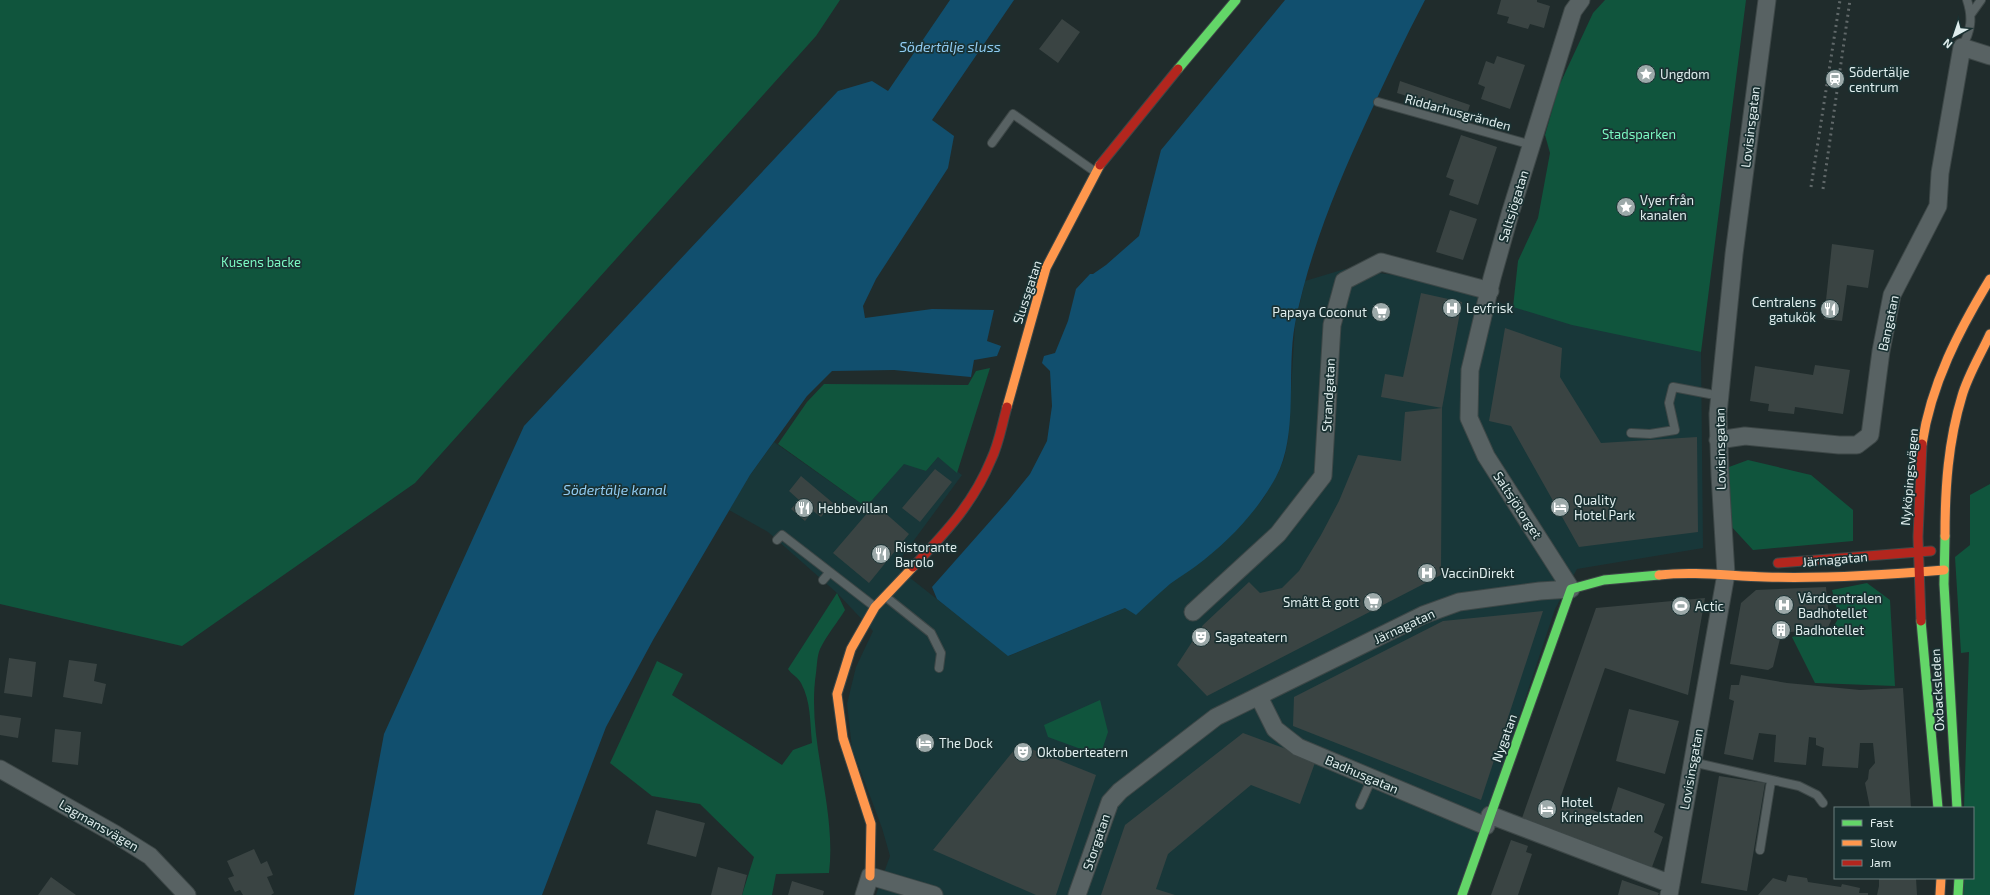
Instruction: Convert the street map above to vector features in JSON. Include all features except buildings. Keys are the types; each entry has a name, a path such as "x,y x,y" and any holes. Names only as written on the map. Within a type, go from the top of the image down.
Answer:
{"street":[{"name":"Slussgatan","path":"870,876 871,824 843,738 837,694 851,649 875,607 952,526 975,494 992,459 1046,268 1095,171 1107,154 1236,0"},
{"name":"Saltsjögatan","path":"1469,418 1470,370 1510,214 1573,11 1581,0"},
{"name":"Lovisinsgatan","path":"1670,890 1726,574 1718,440 1720,396 1749,134 1767,0"},
{"path":"1962,47 1990,56"},
{"name":"Bangatan","path":"1718,440 1745,436 1839,446 1857,445 1870,435 1881,351 1892,295 1938,206 1940,174 1962,47"},
{"name":"Strandgatan","path":"1193,612 1278,534 1323,476 1332,325 1344,281 1381,262 1490,291"},
{"name":"Nyköpingsvägen","path":"1918,572 1917,518 1923,440 1937,383 1948,353 1967,315 1990,279"},
{"path":"1944,570 1945,500 1950,442 1962,394 1990,334"},
{"name":"Saltsjötorget","path":"1469,418 1486,456 1572,589"},
{"name":"Järnagatan","path":"1772,564 1944,551"},
{"name":"Järnagatan","path":"1726,574 1757,566"},
{"name":"Järnagatan","path":"1120,791 1216,717 1228,710 1259,697 1423,615 1459,602 1540,591 1572,589 1604,580 1685,572 1765,576 1877,576 1944,570"},
{"name":"Oxbacksleden","path":"1944,570 1957,807"},
{"name":"Oxbacksleden","path":"1918,572 1930,740 1938,807"},
{"name":"Nygatan","path":"1462,895 1572,589"},
{"name":"Badhusgatan","path":"1259,697 1275,729 1298,747 1372,778 1488,820 1670,890"},
{"name":"Lagmansvägen","path":"0,769 115,834 150,856 187,895"},
{"name":"Storgatan","path":"1077,895 1103,817 1110,802 1120,791"},
{"path":"864,895 870,876 934,895"},
{"path":"1940,895 1941,879"},
{"path":"1958,895 1959,879"}],"lane":[{"path":"1962,47 1969,34 1971,14 1967,0"},
{"path":"1971,14 1981,0"},
{"name":"Riddarhusgränden","path":"1378,102 1532,145"},
{"path":"992,143 1013,114 1095,171"},
{"path":"1631,433 1650,434 1675,430 1669,403 1673,387 1720,396"},
{"path":"777,540 782,535 875,607"},
{"path":"823,580 830,572"},
{"path":"886,596 930,633 941,653 939,668"},
{"path":"1692,762 1771,781 1799,786 1817,795 1823,803"},
{"path":"1360,805 1372,778"},
{"path":"1760,850 1771,781"}],"shaded area":[{"path":"1345,269 1420,278 1513,307 1701,352 1703,548 1577,569 1555,609 1460,895 876,895 890,856 882,828 852,748 847,704 856,667 873,631 837,593 768,532 729,510 750,475 774,442 866,507 904,463 926,471 938,457 962,475 895,566 1009,656 1125,608 1170,584 1217,548 1263,499 1277,475 1284,459 1288,440 1295,325 1305,281"}],"green space":[{"name":"Kusens backe","path":"0,0 840,0 816,36 415,483 182,646 0,604"},
{"name":"Stadsparken","path":"1605,0 1746,0 1701,352 1572,325 1513,307 1518,261 1538,218 1550,153 1545,135 1559,86 1593,13"},
{"path":"990,368 957,473 938,457 926,471 904,464 866,507 778,444 807,402 824,384 968,385 976,371"},
{"path":"1748,460 1811,475 1853,510 1853,541 1753,550 1730,525 1729,467"},
{"path":"1990,484 1990,895 1961,895 1961,879 1974,879 1974,807 1964,807 1969,652 1961,653 1955,557 1970,545 1970,495"},
{"path":"1867,583 1890,600 1895,686 1815,683 1792,637 1800,635 1818,636 1828,632 1839,617 1832,590"},
{"path":"837,593 845,610 820,649 817,661 814,698 818,748 829,823 829,873 776,874 772,895 742,895 754,857 700,804 652,796 610,763 657,661 683,674 672,695 782,765 793,750 812,743 810,712 807,697 800,681 788,669"},
{"path":"1100,700 1108,732 1100,756 1048,737 1044,725"}],"water":[{"name":"Södertälje kanal","path":"950,0 1014,0 932,120 954,136 948,168 876,279 863,306 865,318 932,309 994,310 987,341 1001,346 997,356 974,360 971,377 894,370 832,371 807,396 750,475 653,640 606,727 542,895 354,895 384,734 524,426 838,91 872,81 888,91"},
{"path":"1285,0 1425,0 1389,73 1346,167 1316,244 1295,324 1291,362 1290,423 1283,460 1276,477 1251,514 1230,537 1208,557 1170,584 1136,615 1125,608 1008,656 937,599 932,587 1030,474 1047,441 1052,406 1050,371 1042,363 1044,356 1055,353 1068,321 1076,289 1090,274 1093,274 1106,265 1139,236 1161,150"}],"railway":[{"path":"1811,187 1840,0"},
{"path":"1823,189 1850,0"}],"traffic: fast":[{"path":"1178,69 1236,0"},
{"path":"1945,536 1944,584 1957,807"},
{"path":"1462,895 1571,589 1604,580 1659,575"},
{"path":"1921,621 1938,807"},
{"path":"1958,895 1959,879"}],"traffic: slow":[{"path":"1007,407 1046,268 1100,165"},
{"path":"1922,444 1926,422 1939,379 1957,338 1990,279"},
{"path":"1945,536 1948,465 1957,413 1968,380 1990,334"},
{"path":"870,876 871,824 843,738 837,694 851,649 875,607 913,567"},
{"path":"1659,575 1699,574 1765,577 1832,577 1944,570"},
{"path":"1940,895 1941,879"}],"traffic: jam":[{"path":"1100,165 1178,69"},
{"path":"913,567 947,530 976,490 994,454 1007,407"},
{"path":"1921,621 1918,537 1922,444"},
{"path":"1778,563 1931,551"}],"place":[{"name":"Ungdom","path":"1646,74"},
{"name":"Södertälje centrum","path":"1835,79"},
{"name":"Vyer från kanalen","path":"1626,207"},
{"name":"Levfrisk","path":"1452,308"},
{"name":"Centralens gatukök","path":"1830,309"},
{"name":"Papaya Coconut","path":"1381,312"},
{"name":"Quality Hotel Park","path":"1560,507"},
{"name":"Hebbevillan","path":"804,508"},
{"name":"Ristorante Barolo","path":"881,554"},
{"name":"VaccinDirekt","path":"1427,573"},
{"name":"Smått & gott","path":"1373,602"},
{"name":"Vårdcentralen Badhotellet","path":"1784,605"},
{"name":"Actic","path":"1681,606"},
{"name":"Badhotellet","path":"1781,630"},
{"name":"Sagateatern","path":"1201,637"},
{"name":"The Dock","path":"925,743"},
{"name":"Oktoberteatern","path":"1023,752"},
{"name":"Hotel Kringelstaden","path":"1547,809"}],"water label":[{"name":"Södertälje sluss","path":"950,46"}]}
